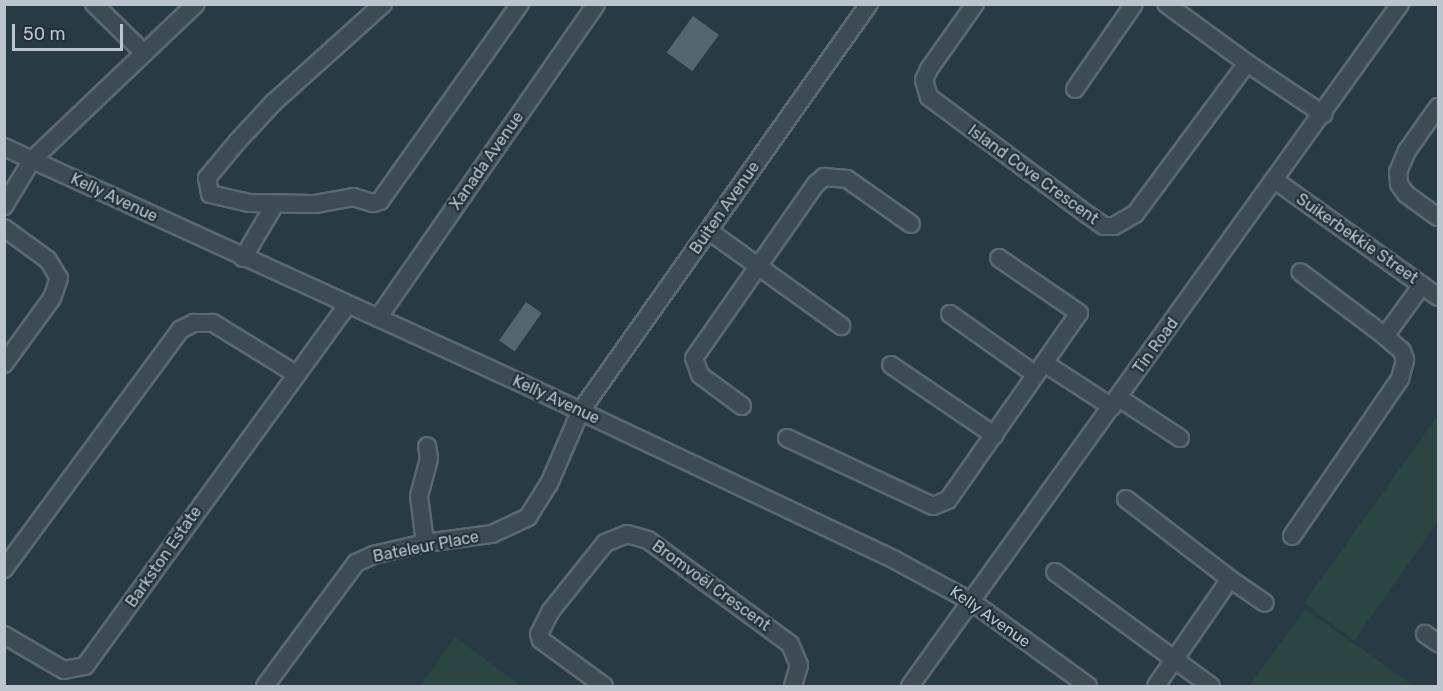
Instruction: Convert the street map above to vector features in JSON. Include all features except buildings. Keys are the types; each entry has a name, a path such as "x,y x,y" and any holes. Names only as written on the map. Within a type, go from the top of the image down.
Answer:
{"street":[{"path":"94,4 144,53"},
{"path":"4,206 32,160 196,4"},
{"path":"383,4 274,102 207,178 208,191 216,198 275,204 327,203 353,197 380,201 520,4"},
{"name":"Xanada Avenue","path":"378,318 596,4"},
{"name":"Buiten Avenue","path":"580,412 869,4"},
{"name":"Island Cove Crescent","path":"975,4 928,69 924,80 929,97 1104,225 1123,224 1135,214 1247,63"},
{"path":"1076,89 1134,4"},
{"path":"1166,4 1247,63 1323,114"},
{"name":"Tin Road","path":"911,686 1400,4"},
{"path":"1438,107 1407,151 1398,172 1399,184 1407,195 1438,217"},
{"name":"Kelly Avenue","path":"4,147 807,517 972,602 1088,687"},
{"path":"742,406 700,375 694,358 756,266 824,177 847,179 911,224"},
{"name":"Suikerbekkie Street","path":"1275,181 1438,297"},
{"path":"243,258 275,204"},
{"path":"4,228 48,260 59,278 52,298 4,364"},
{"path":"709,231 841,326"},
{"path":"787,438 933,506 948,500 1079,313 999,258"},
{"path":"1292,536 1400,379 1405,360 1402,351 1385,336 1299,272"},
{"path":"1385,336 1422,285"},
{"name":"Barkston Estate","path":"4,635 64,670 86,666 347,305"},
{"path":"950,314 1040,369 1116,402 1180,438"},
{"path":"4,569 180,330 194,323 213,323 296,374"},
{"path":"891,364 994,435"},
{"name":"Bateleur Place","path":"265,687 356,563 373,555 425,543 492,534 528,517 549,484 580,412"},
{"path":"425,543 419,496 429,458 427,446"},
{"path":"1126,499 1265,603"},
{"name":"Bromvoël Crescent","path":"604,687 541,640 539,634 550,612 605,543 627,534 648,540 790,644 799,665 794,687"},
{"path":"1055,572 1211,687"},
{"path":"1156,687 1173,659 1230,579"}],"green space":[{"path":"1438,415 1438,522 1354,641 1304,603"},
{"path":"1305,609 1414,686 1249,686"},
{"path":"455,637 521,686 420,686"}]}
